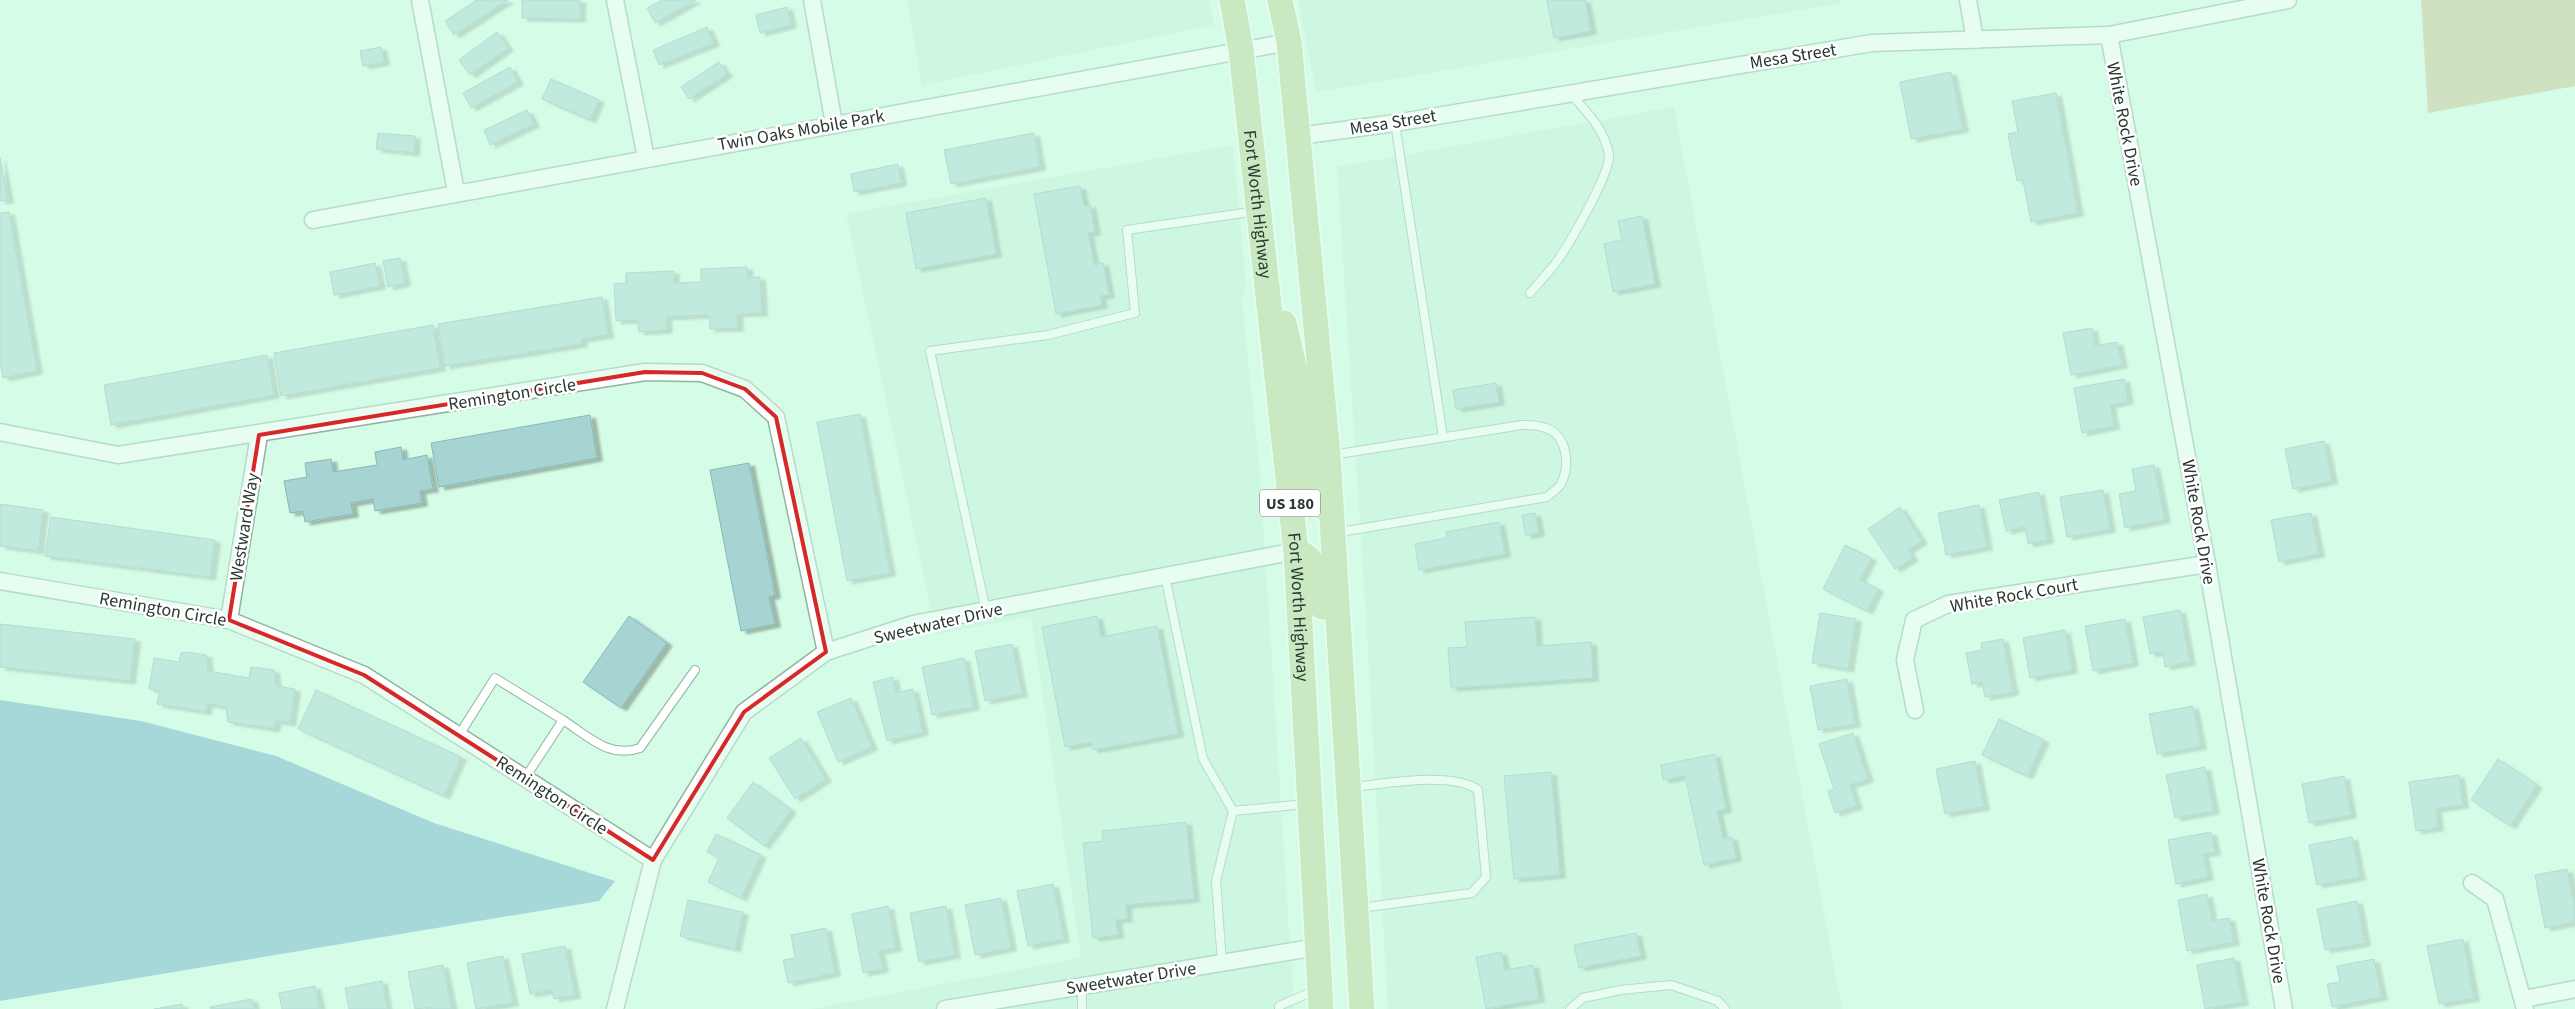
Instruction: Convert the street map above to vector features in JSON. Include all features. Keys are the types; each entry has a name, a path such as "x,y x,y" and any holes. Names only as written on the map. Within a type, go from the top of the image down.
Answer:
{"main road":[{"name":"Fort Worth Highway","path":"1232,0 1241,50 1296,551 1308,804 1320,999"},
{"name":"US 180","path":"1280,0 1289,42 1299,136 1328,455 1362,1009"},
{"path":"1269,304 1284,322 1301,396 1307,485 1314,500 1332,523"},
{"path":"1296,551 1306,554 1314,562 1318,572 1331,724 1346,743"}],"street":[{"path":"420,0 456,192"},
{"path":"615,0 646,158"},
{"path":"812,0 834,124"},
{"path":"1968,0 1975,40"},
{"name":"Mesa Street","path":"1299,136 1395,123 1570,92 1872,43 2108,35 2289,1"},
{"name":"White Rock Drive","path":"2108,35 2207,564 2284,1009"},
{"name":"Twin Oaks Mobile Park","path":"313,220 456,192 1289,42"},
{"name":"Remington Circle","path":"0,432 118,456 645,372 702,373 744,389 776,417 826,652"},
{"name":"Westward Way","path":"229,620 259,435"},
{"name":"Sweetwater Drive","path":"615,1009 653,860 744,712 826,652 913,624 1296,551"},
{"name":"White Rock Court","path":"1915,710 1905,660 1914,620 1948,604 2207,564"},
{"name":"Remington Circle","path":"0,581 229,620 364,675 653,860"},
{"path":"2472,883 2495,899 2525,1004 2575,989"},
{"name":"Sweetwater Drive","path":"944,1009 1317,948"}],"lane":[{"path":"1530,293 1556,263 1584,215 1603,180 1609,156 1597,124 1570,92"},
{"path":"1395,123 1442,437"},
{"path":"986,611 930,352 1048,335 1135,313 1127,230 1259,211"},
{"path":"1328,455 1522,425 1543,427 1559,437 1566,452 1566,470 1560,486 1547,497 1332,523"},
{"path":"1164,576 1203,759 1233,811 1216,881 1222,963"},
{"path":"459,736 495,678 612,751 627,752 640,748 694,670"},
{"path":"525,778 563,720"},
{"path":"1348,787 1448,779 1469,783 1478,790 1481,803 1486,877 1472,893 1356,909"},
{"path":"1233,811 1308,804"},
{"path":"1570,1009 1584,998 1620,990 1671,985 1718,1001 1725,1009"},
{"path":"1082,986 1082,1009"},
{"path":"1279,1009 1279,1006 1320,999"}],"highlighted area":[{"path":"645,372 702,373 745,389 776,417 826,652 744,712 653,860 364,675 229,620 259,435"}],"shaded area":[{"path":"907,0 1209,0 1214,25 922,85"},
{"path":"1298,0 1841,0 1841,3 1316,92"},
{"path":"2421,0 2575,0 2575,86 2428,113"},
{"path":"1674,107 1842,1009 1388,1009 1366,618 1337,167"},
{"path":"1233,145 1246,283 1242,300 1260,474 1294,1009 811,1009 1081,958 1031,616 936,634 846,214"}],"water":[{"path":"0,700 141,721 276,756 434,823 615,881 599,901 0,1001"}],"building":[{"path":"477,0 508,0 454,35 445,21"},
{"path":"522,0 580,0 580,19 522,18"},
{"path":"662,0 696,0 655,23 647,8"},
{"path":"1547,0 1585,0 1591,31 1554,38"},
{"path":"787,7 791,25 760,33 756,15"},
{"path":"707,27 714,43 659,65 653,50"},
{"path":"497,32 508,48 470,75 459,60"},
{"path":"381,47 384,62 363,66 360,51"},
{"path":"719,62 727,74 689,99 681,87"},
{"path":"510,67 518,82 471,108 463,93"},
{"path":"1951,72 1963,129 1911,139 1900,82"},
{"path":"551,79 599,100 590,120 542,99"},
{"path":"2056,93 2078,213 2031,222 2023,180 2017,181 2008,134 2018,132 2012,101"},
{"path":"527,110 534,124 490,145 484,130"},
{"path":"378,133 415,136 414,153 376,149"},
{"path":"1034,133 1040,167 951,184 944,150"},
{"path":"0,158 8,200 0,201"},
{"path":"898,164 901,183 854,192 851,174"},
{"path":"1080,186 1084,206 1090,205 1095,232 1088,233 1094,265 1103,263 1109,295 1100,296 1102,305 1056,314 1034,194"},
{"path":"986,198 996,254 916,269 906,213"},
{"path":"9,212 37,371 3,378 0,361 0,213"},
{"path":"1642,216 1655,284 1613,292 1604,244 1622,240 1618,221"},
{"path":"400,258 405,283 388,287 383,261"},
{"path":"375,263 380,286 334,295 330,272"},
{"path":"747,267 748,278 760,277 762,313 737,314 738,328 710,329 709,315 666,317 667,330 639,332 638,320 616,321 614,284 626,283 626,273 674,271 674,283 701,282 701,269"},
{"path":"602,297 608,335 581,339 582,344 445,366 438,324"},
{"path":"433,325 440,368 281,396 274,353"},
{"path":"2092,328 2095,346 2117,342 2122,365 2071,375 2063,333"},
{"path":"267,355 274,395 111,425 104,385"},
{"path":"2124,379 2128,401 2110,405 2114,426 2082,433 2074,388"},
{"path":"1496,383 1499,402 1456,409 1453,390"},
{"path":"860,414 890,573 847,581 817,422"},
{"path":"590,415 597,458 439,487 431,443"},
{"path":"2324,441 2332,481 2293,489 2285,449"},
{"path":"401,447 403,460 427,455 433,489 420,491 422,503 375,511 373,499 351,503 353,514 305,522 303,511 290,513 284,481 307,477 305,463 331,459 333,472 377,465 375,452"},
{"path":"749,463 775,595 769,597 775,624 741,631 710,470"},
{"path":"2154,465 2165,520 2125,528 2119,494 2136,491 2132,469"},
{"path":"2103,490 2110,529 2067,537 2060,497"},
{"path":"2039,492 2048,540 2028,544 2025,527 2006,531 1999,500"},
{"path":"0,504 43,510 38,551 0,546"},
{"path":"1979,505 1987,547 1946,555 1938,513"},
{"path":"1900,507 1922,541 1908,550 1913,558 1895,569 1868,529"},
{"path":"1535,513 1539,533 1526,536 1522,515"},
{"path":"2311,513 2319,554 2279,562 2271,520"},
{"path":"51,517 215,540 210,577 45,556"},
{"path":"1499,522 1505,554 1419,570 1415,544 1447,538 1446,532"},
{"path":"1845,545 1871,558 1860,580 1878,589 1867,611 1823,589"},
{"path":"2180,610 2190,662 2165,667 2163,652 2150,654 2143,617"},
{"path":"1820,613 1856,619 1848,669 1812,663"},
{"path":"629,616 667,643 621,708 583,682"},
{"path":"1097,616 1101,637 1157,626 1178,734 1093,750 1091,742 1065,747 1042,627"},
{"path":"1535,617 1537,646 1591,642 1593,678 1451,688 1448,648 1467,647 1465,622"},
{"path":"2125,619 2133,663 2093,671 2085,626"},
{"path":"0,624 135,639 130,681 0,667"},
{"path":"2065,630 2072,670 2030,678 2023,638"},
{"path":"2003,639 2013,692 1985,697 1982,682 1972,684 1966,653 1982,650 1981,643"},
{"path":"1012,644 1022,694 985,701 975,651"},
{"path":"181,653 206,655 208,671 249,678 251,667 274,670 276,686 295,689 290,723 276,721 274,729 228,722 226,707 207,704 206,712 157,704 160,691 149,689 154,658 179,662"},
{"path":"964,658 974,707 932,715 922,667"},
{"path":"893,677 896,693 913,689 923,732 887,741 873,682"},
{"path":"1847,679 1855,724 1818,730 1810,686"},
{"path":"316,690 461,757 444,796 298,729"},
{"path":"851,698 872,747 838,762 817,712"},
{"path":"2193,706 2201,746 2157,754 2149,714"},
{"path":"1999,719 2044,740 2027,776 1982,755"},
{"path":"1853,733 1868,779 1850,785 1857,806 1835,813 1828,791 1834,789 1819,744"},
{"path":"801,738 826,779 795,799 769,758"},
{"path":"1715,754 1726,809 1717,811 1723,839 1732,837 1736,858 1704,865 1685,776 1663,780 1661,765"},
{"path":"2498,759 2537,785 2510,826 2471,800"},
{"path":"1975,761 1984,807 1945,814 1936,769"},
{"path":"2205,767 2214,811 2175,818 2166,775"},
{"path":"1551,772 1560,875 1514,879 1504,776"},
{"path":"2459,775 2463,805 2436,809 2438,828 2416,831 2409,782"},
{"path":"2344,776 2351,815 2309,823 2302,784"},
{"path":"753,782 791,810 764,846 727,818"},
{"path":"1186,822 1194,899 1126,905 1127,919 1116,920 1118,935 1093,938 1083,843 1103,841 1102,831"},
{"path":"2211,832 2215,852 2203,854 2208,877 2176,884 2168,840"},
{"path":"716,834 761,855 741,898 708,882 719,858 707,852"},
{"path":"2352,837 2360,877 2317,885 2309,845"},
{"path":"2567,869 2575,908 2575,922 2545,928 2535,875"},
{"path":"1053,884 1064,939 1028,946 1017,891"},
{"path":"2207,894 2212,921 2229,918 2234,942 2187,951 2178,900"},
{"path":"1001,898 1011,948 975,955 965,905"},
{"path":"688,900 743,912 735,949 680,936"},
{"path":"2357,901 2365,943 2325,950 2317,909"},
{"path":"888,906 896,948 879,951 883,969 863,973 852,914"},
{"path":"946,906 955,955 919,962 910,913"},
{"path":"826,928 835,973 788,983 783,960 795,958 791,935"},
{"path":"1636,933 1641,956 1579,968 1574,945"},
{"path":"2463,939 2474,998 2439,1004 2427,946"},
{"path":"565,946 575,995 554,999 552,990 530,994 522,954"},
{"path":"1501,952 1505,970 1533,965 1539,999 1486,1009 1476,957"},
{"path":"503,956 513,1003 476,1009 467,963"},
{"path":"2234,958 2243,1002 2205,1009 2197,965"},
{"path":"2374,959 2382,997 2332,1007 2327,984 2340,982 2337,966"},
{"path":"443,965 452,1009 430,1009 430,1007 415,1009 408,972"},
{"path":"382,981 387,1009 349,1009 345,988"},
{"path":"315,986 320,1009 282,1009 279,993"},
{"path":"252,999 254,1009 211,1009 210,1007"},
{"path":"182,1004 183,1009 154,1009"}]}
